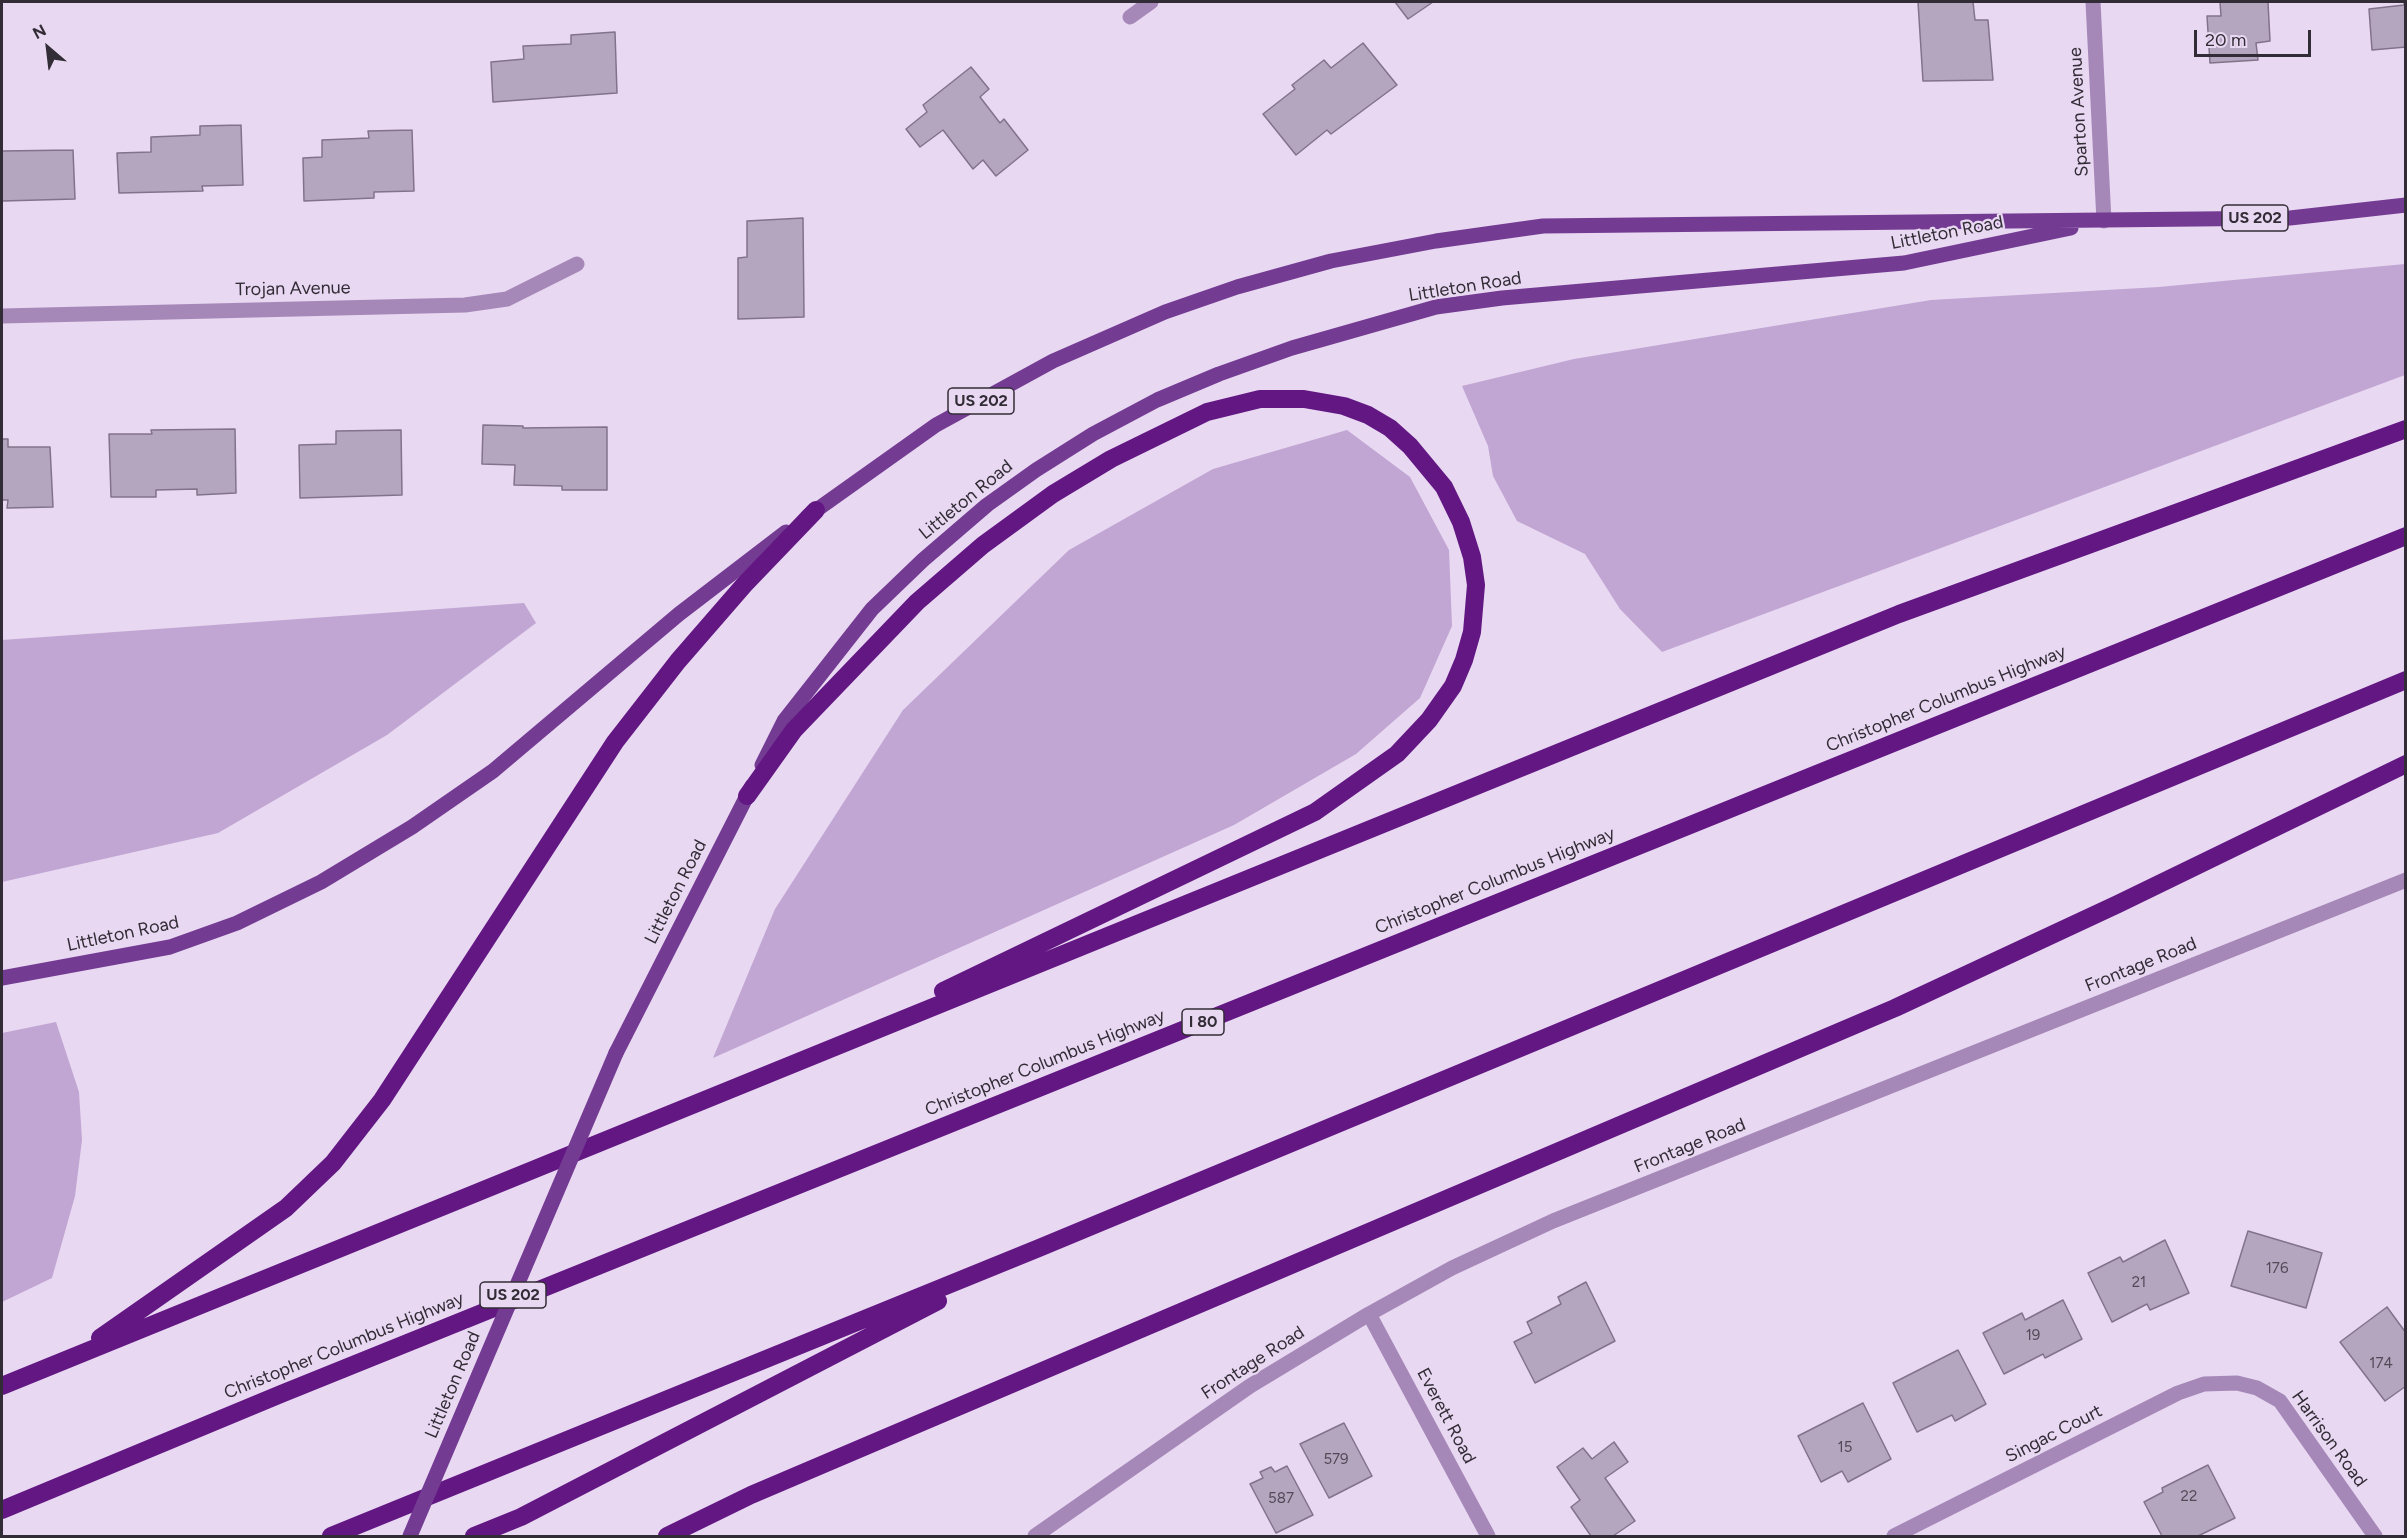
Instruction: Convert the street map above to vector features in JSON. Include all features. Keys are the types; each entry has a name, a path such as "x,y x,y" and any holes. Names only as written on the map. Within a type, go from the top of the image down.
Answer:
{"highway":[{"path":"699,1103 898,1013 1315,812 1397,754 1429,720 1453,686 1472,632 1476,585 1472,557 1461,522 1444,488 1429,467 1390,428 1368,416 1344,406 1304,399 1260,399 1207,412 1111,459 1053,494 983,545 917,602 794,730 747,796"},
{"path":"2,1386 1899,614 2406,429"},
{"path":"72,1358 286,1208 333,1162 382,1100 615,742 692,645 744,585 816,510"},
{"name":"Christopher Columbus Highway","path":"2,1510 336,1371 2406,536"},
{"path":"331,1536 1039,1248 2406,680"},
{"path":"667,1536 751,1495 1895,1008 2118,904 2406,764"},
{"path":"474,1536 521,1517 1039,1248"}],"main road":[{"name":"Littleton Road","path":"2,978 170,947 237,923 321,882 412,827 493,771 679,614 816,510 936,425 1053,361 1166,312 1237,287 1331,261 1436,241 1543,226 2290,218 2406,205"},
{"name":"Littleton Road","path":"410,1536 615,1053 784,721 872,609 923,560 987,505 1036,470 1093,434 1157,400 1292,348 1436,307 1502,298 1904,263 2104,221"}],"street":[{"path":"1130,16 1151,2"},
{"name":"Sparton Avenue","path":"2093,2 2104,221"},
{"name":"Trojan Avenue","path":"2,316 465,304 507,299 577,264"},
{"name":"Frontage Road","path":"1035,1536 1250,1386 1369,1314 1452,1268 1553,1221 2406,880"},
{"name":"Everett Road","path":"1369,1314 1488,1536"},
{"name":"Singac Court","path":"1894,1536 2178,1392 2204,1384 2237,1383"},
{"name":"Harrison Road","path":"2237,1383 2257,1388 2280,1401 2375,1536"}],"shaded area":[{"path":"2405,264 2405,375 1662,652 1620,609 1585,554 1517,521 1493,476 1488,446 1462,386 1574,359 1931,300 2159,287"},
{"path":"1347,430 1410,477 1449,550 1452,626 1420,698 1356,754 1234,825 713,1058 775,909 903,710 1069,550 1213,469"},
{"path":"524,603 536,623 387,735 218,833 2,882 2,640"},
{"path":"56,1022 79,1092 82,1140 75,1196 52,1278 2,1302 2,1033"}],"building":[{"path":"1395,2 1433,2 1408,19"},
{"path":"1918,2 1973,2 1975,20 1988,20 1993,80 1923,81"},
{"path":"2220,2 2268,2 2270,41 2256,43 2258,60 2210,63 2207,16 2221,16"},
{"path":"2406,2 2406,47 2372,50 2369,9 2404,5"},
{"path":"615,32 617,93 493,102 491,62 524,59 523,46 571,44 571,35"},
{"path":"1363,43 1397,85 1331,134 1327,130 1296,155 1263,114 1295,89 1292,85 1324,60 1331,68"},
{"path":"971,67 989,89 980,97 1000,123 1004,119 1028,150 996,176 983,160 973,169 943,130 920,147 906,129 927,112 923,105"},
{"path":"241,125 243,185 202,186 203,191 119,193 117,153 151,152 151,137 200,135 200,126"},
{"path":"412,130 414,191 374,192 374,198 304,201 303,158 322,157 322,140 369,138 368,131"},
{"path":"73,150 75,199 2,201 2,151"},
{"path":"803,218 804,317 738,319 738,258 747,257 747,221"},
{"path":"483,425 523,426 523,428 607,427 607,490 562,490 562,486 514,485 515,465 482,464"},
{"path":"235,429 236,493 197,495 197,489 156,490 156,497 111,497 109,434 152,434 151,430"},
{"path":"401,430 402,495 300,498 299,445 336,444 336,431"},
{"path":"2,439 8,439 8,447 50,447 53,507 7,508 8,500 2,500"},
{"path":"2248,1231 2322,1253 2306,1308 2231,1286"},
{"path":"2165,1240 2189,1293 2150,1310 2147,1304 2112,1322 2088,1273 2120,1257 2123,1262"},
{"path":"1586,1282 1615,1341 1535,1383 1514,1342 1532,1333 1527,1322 1561,1304 1558,1297"},
{"path":"2063,1300 2082,1339 2045,1358 2043,1354 2004,1374 1983,1333 2022,1313 2025,1320"},
{"path":"2387,1307 2406,1333 2406,1386 2385,1401 2340,1342"},
{"path":"1958,1350 1986,1404 1955,1421 1952,1415 1917,1432 1893,1383"},
{"path":"1863,1403 1891,1459 1848,1482 1842,1471 1821,1482 1798,1436"},
{"path":"1344,1423 1372,1476 1329,1498 1300,1444"},
{"path":"1614,1442 1628,1462 1605,1478 1635,1521 1613,1536 1591,1536 1571,1507 1580,1500 1557,1467 1583,1448 1592,1459"},
{"path":"2208,1465 2235,1518 2198,1536 2162,1536 2144,1502 2163,1492 2162,1488"},
{"path":"1287,1466 1313,1515 1276,1533 1250,1484 1263,1478 1260,1472 1271,1467 1275,1472"}]}
